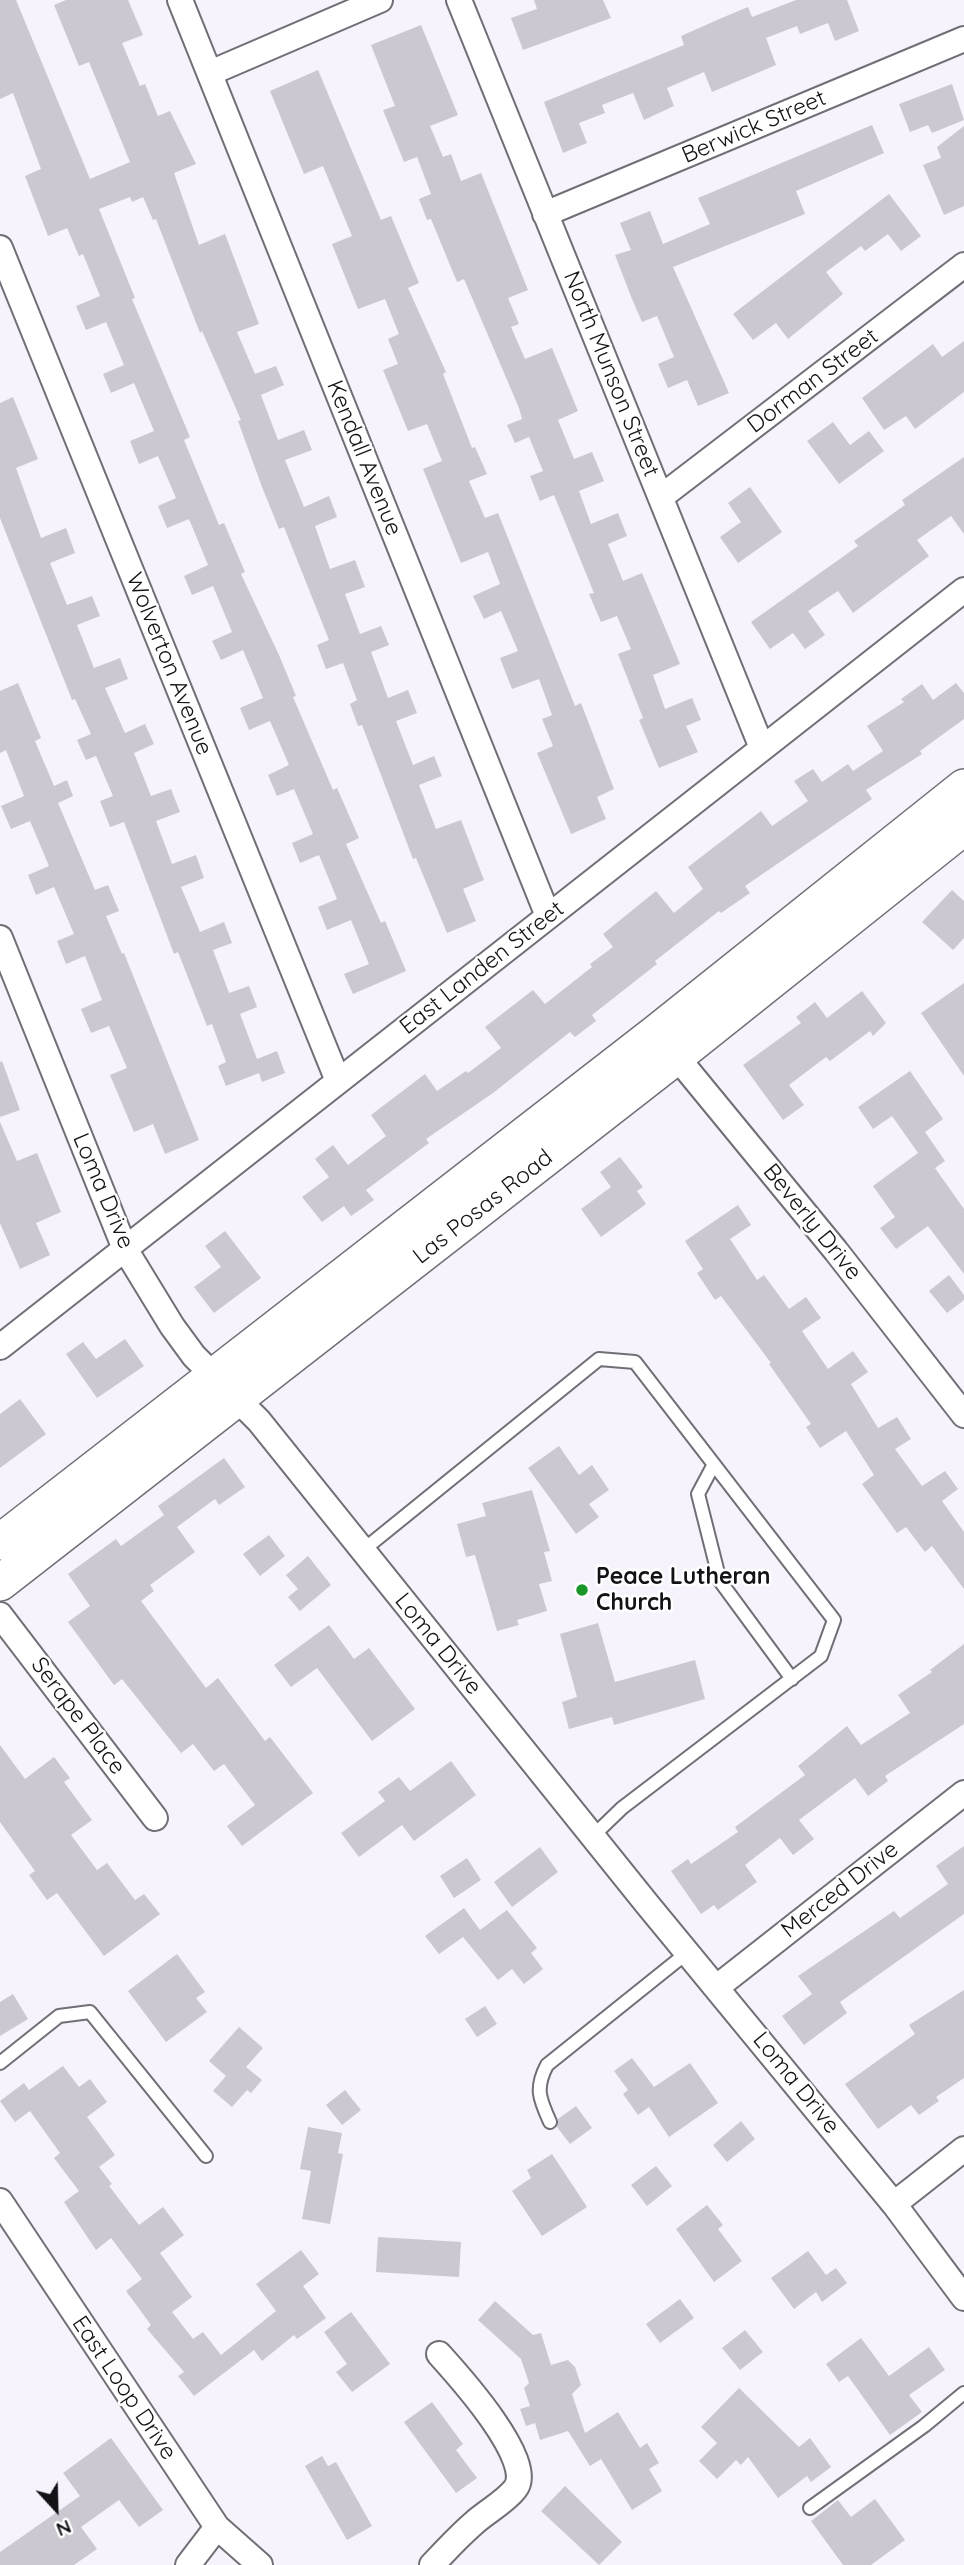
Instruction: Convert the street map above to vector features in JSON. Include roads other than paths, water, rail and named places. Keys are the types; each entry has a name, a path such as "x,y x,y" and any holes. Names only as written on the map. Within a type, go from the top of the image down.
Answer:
{"main road":[{"name":"Las Posas Road","path":"667,1044 964,787"},
{"name":"Las Posas Road","path":"0,1583 225,1387 667,1044 964,827"},
{"name":"Las Posas Road","path":"0,1542 225,1387"}],"street":[{"name":"Kendall Avenue","path":"180,0 548,916"},
{"path":"209,73 380,0"},
{"name":"North Munson Street","path":"459,0 762,748"},
{"name":"Berwick Street","path":"545,214 964,39"},
{"name":"Wolverton Avenue","path":"0,248 338,1081"},
{"name":"Dorman Street","path":"661,497 964,265"},
{"name":"East Landen Street","path":"0,1347 964,590"},
{"name":"Loma Drive","path":"0,938 125,1249 172,1326 225,1387 259,1421 894,2204 964,2298"},
{"name":"Beverly Drive","path":"667,1044 836,1251 964,1415"},
{"name":"Serape Place","path":"0,1615 155,1818"},
{"name":"Merced Drive","path":"717,1987 964,1793"},
{"path":"894,2204 964,2149"},
{"name":"East Loop Drive","path":"0,2201 217,2527 260,2565"},
{"path":"432,2565 472,2524 516,2488 520,2476 512,2452 472,2391 439,2354"},
{"path":"188,2565 217,2527"}],"lane":[{"path":"362,1551 600,1359 635,1362 834,1620 821,1656 622,1808 593,1836"},
{"path":"714,1464 698,1494 720,1581 792,1679"},
{"path":"550,2122 541,2102 538,2082 547,2065 688,1952"},
{"path":"0,2063 59,2016 90,2012 206,2156"},
{"path":"810,2508 924,2426 964,2393"}],"place":[{"name":"Peace Lutheran Church","path":"582,1590"}]}
